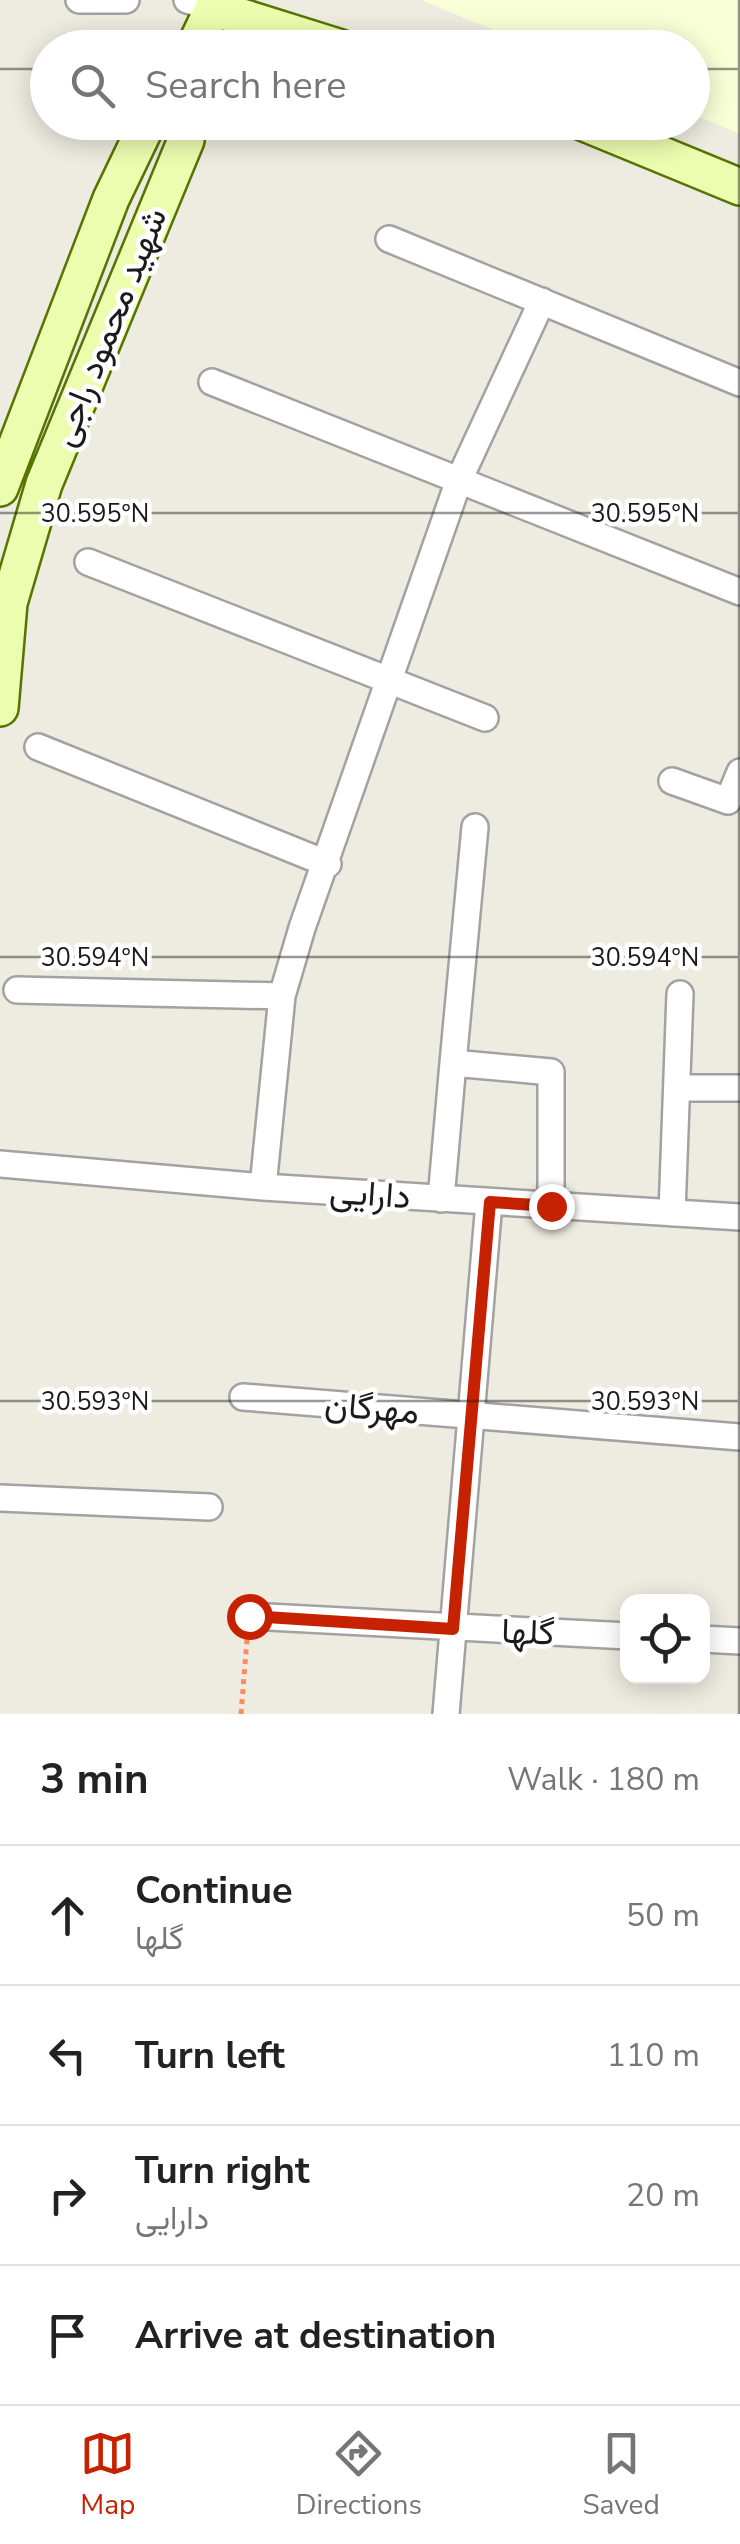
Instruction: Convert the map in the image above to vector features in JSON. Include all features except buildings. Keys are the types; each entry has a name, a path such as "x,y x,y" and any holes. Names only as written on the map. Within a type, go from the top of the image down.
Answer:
{"street":[{"path":"79,0 126,0"},
{"path":"200,30 206,3 287,30"},
{"name":"شهید محمود راجی","path":"0,488 112,199 140,140"},
{"name":"شهید محمود راجی","path":"0,708 8,603 44,484 186,140"},
{"path":"626,140 740,187"},
{"path":"389,239 740,383"},
{"path":"263,1187 282,996 302,928 328,864 459,480 542,301"},
{"path":"212,382 740,592"},
{"path":"88,562 485,718"},
{"path":"38,746 328,864"},
{"path":"672,781 734,803 740,772"},
{"path":"440,1198 475,827"},
{"path":"16,990 282,996"},
{"path":"672,1213 680,994"},
{"path":"453,1063 551,1072 551,1206"},
{"path":"677,1088 740,1088"},
{"name":"دارایی","path":"0,1164 263,1187 740,1218"},
{"path":"446,1714 490,1202"},
{"name":"مهرگان","path":"243,1398 740,1437"},
{"path":"0,1498 209,1508"},
{"name":"گلها","path":"249,1616 620,1636"},
{"path":"710,1639 740,1641"}],"path":[{"path":"241,1714 249,1616"}],"shaded area":[{"path":"421,0 740,0 740,134 710,121 710,30 494,30"}],"route":[{"path":"249,1616 453,1629 490,1202 551,1206"}]}
